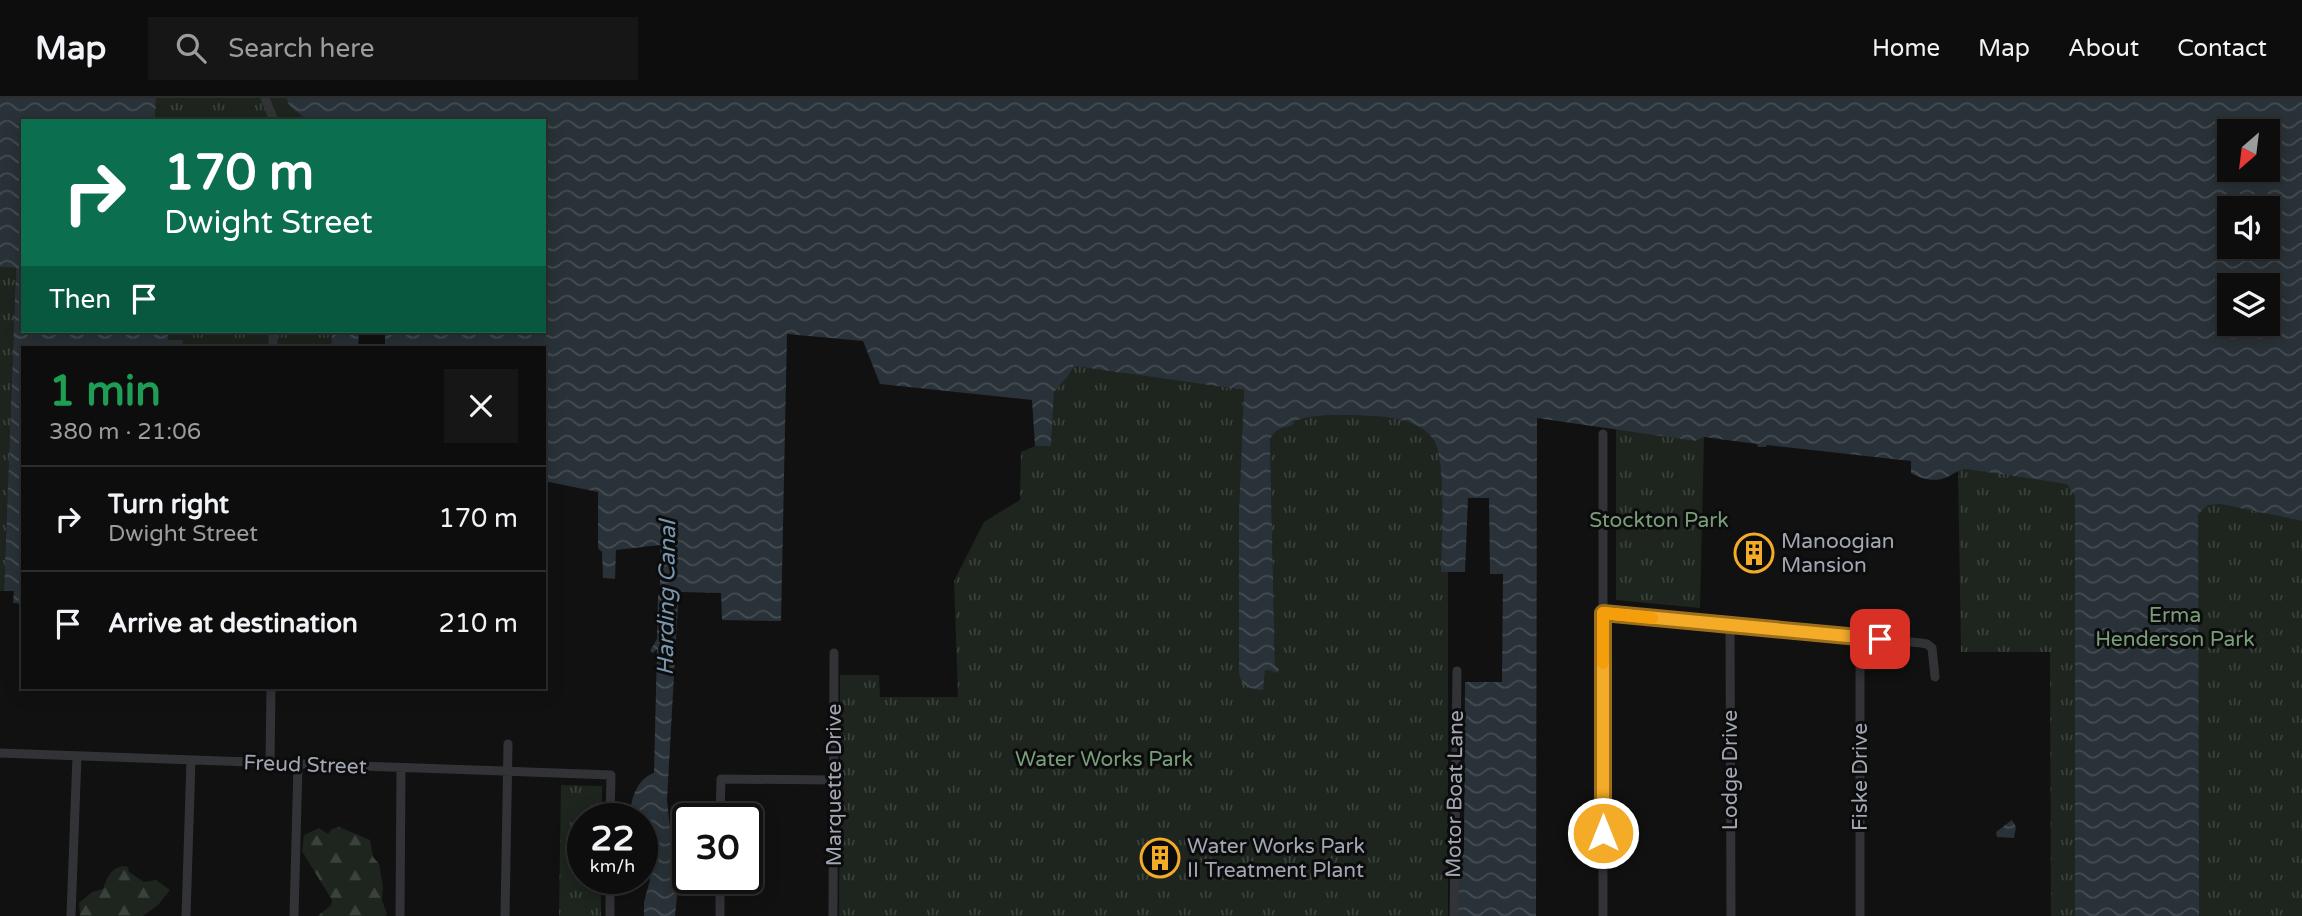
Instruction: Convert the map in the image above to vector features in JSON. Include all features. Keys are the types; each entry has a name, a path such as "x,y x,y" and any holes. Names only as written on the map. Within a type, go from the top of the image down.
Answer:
{"street":[{"path":"265,98 274,119"},
{"path":"1603,434 1603,916"},
{"path":"1603,613 1927,644 1934,654 1935,677"},
{"name":"Lodge Drive","path":"1730,625 1731,916"},
{"name":"Fiske Drive","path":"1860,637 1860,916"},
{"name":"Marquette Drive","path":"833,916 834,653"},
{"name":"Motor Boat Lane","path":"1454,916 1457,671"},
{"path":"270,763 271,689"},
{"path":"505,916 508,744"},
{"name":"Freud Street","path":"0,753 611,775 610,803"},
{"path":"71,916 77,756"},
{"path":"186,916 191,761"},
{"path":"294,916 298,764"},
{"path":"400,916 401,769"},
{"path":"720,803 721,779 834,780"},
{"path":"610,894 610,916"},
{"path":"720,894 720,916"}],"green space":[{"path":"156,98 286,98 290,107 306,119 155,119"},
{"path":"0,267 16,268 4,591 0,591"},
{"path":"168,333 332,333 331,346 182,346 182,340 168,340"},
{"name":"Water Works Park","path":"1074,366 1244,390 1239,508 1240,570 1265,669 1275,666 1272,436 1279,430 1292,426 1295,421 1341,415 1377,416 1412,423 1433,438 1442,481 1441,571 1448,572 1448,916 839,916 840,675 879,675 880,697 958,697 954,581 984,522 1020,500 1021,452 1035,446 1051,445 1054,392"},
{"name":"Stockton Park","path":"1616,429 1695,441 1704,437 1700,608 1616,600"},
{"name":"Erma Henderson Park","path":"1958,470 2220,504 2302,521 2302,916 2051,916 2050,652 1961,652"},
{"path":"561,785 602,786 602,803 567,803 567,894 601,894 601,916 559,916"},
{"path":"339,827 370,840 373,857 379,864 382,900 387,914 385,916 318,916 331,905 332,900 302,851 304,835 319,828 328,834"},
{"path":"122,866 128,867 129,872 144,882 156,880 170,890 158,905 143,916 80,916 79,903 92,892 103,889 112,872"}],"water":[{"path":"0,98 156,98 155,119 21,119 21,333 168,333 168,340 183,340 182,346 21,346 21,604 13,603 14,591 4,591 16,268 0,267"},
{"name":"Harding Canal","path":"286,98 2302,98 2302,521 2220,504 2208,505 2198,514 2199,916 2075,916 2075,496 2067,484 1966,469 1945,478 1927,479 1911,473 1911,461 1767,445 1758,447 1757,444 1704,437 1695,441 1537,418 1536,916 1456,916 1456,852 1464,851 1465,682 1502,682 1503,574 1490,574 1489,498 1468,498 1465,572 1441,572 1442,482 1437,449 1427,433 1413,424 1395,419 1332,415 1295,421 1292,426 1277,431 1270,439 1275,666 1279,669 1278,673 1265,669 1263,690 1258,690 1244,684 1239,672 1239,508 1244,390 1074,366 1054,392 1051,446 1035,446 1032,400 880,384 863,341 787,334 781,621 722,620 721,593 681,592 678,604 667,800 672,848 672,894 677,896 675,916 644,916 646,894 658,894 658,803 632,803 638,785 654,773 657,649 653,653 650,651 657,639 660,545 616,550 615,579 603,578 602,552 598,548 598,492 546,481 546,346 385,346 385,333 546,333 546,119 306,119 290,107"},
{"path":"332,333 359,333 358,346 331,346"},
{"path":"2012,820 2016,827 2014,838 1997,837 1996,832"}],"slow traffic":[{"path":"1603,663 1603,613 1652,618"}],"place":[{"name":"Manoogian Mansion","path":"1754,553"},
{"name":"Water Works Park II Treatment Plant","path":"1160,858"}],"route":[{"path":"1603,833 1603,613 1880,639"}]}
